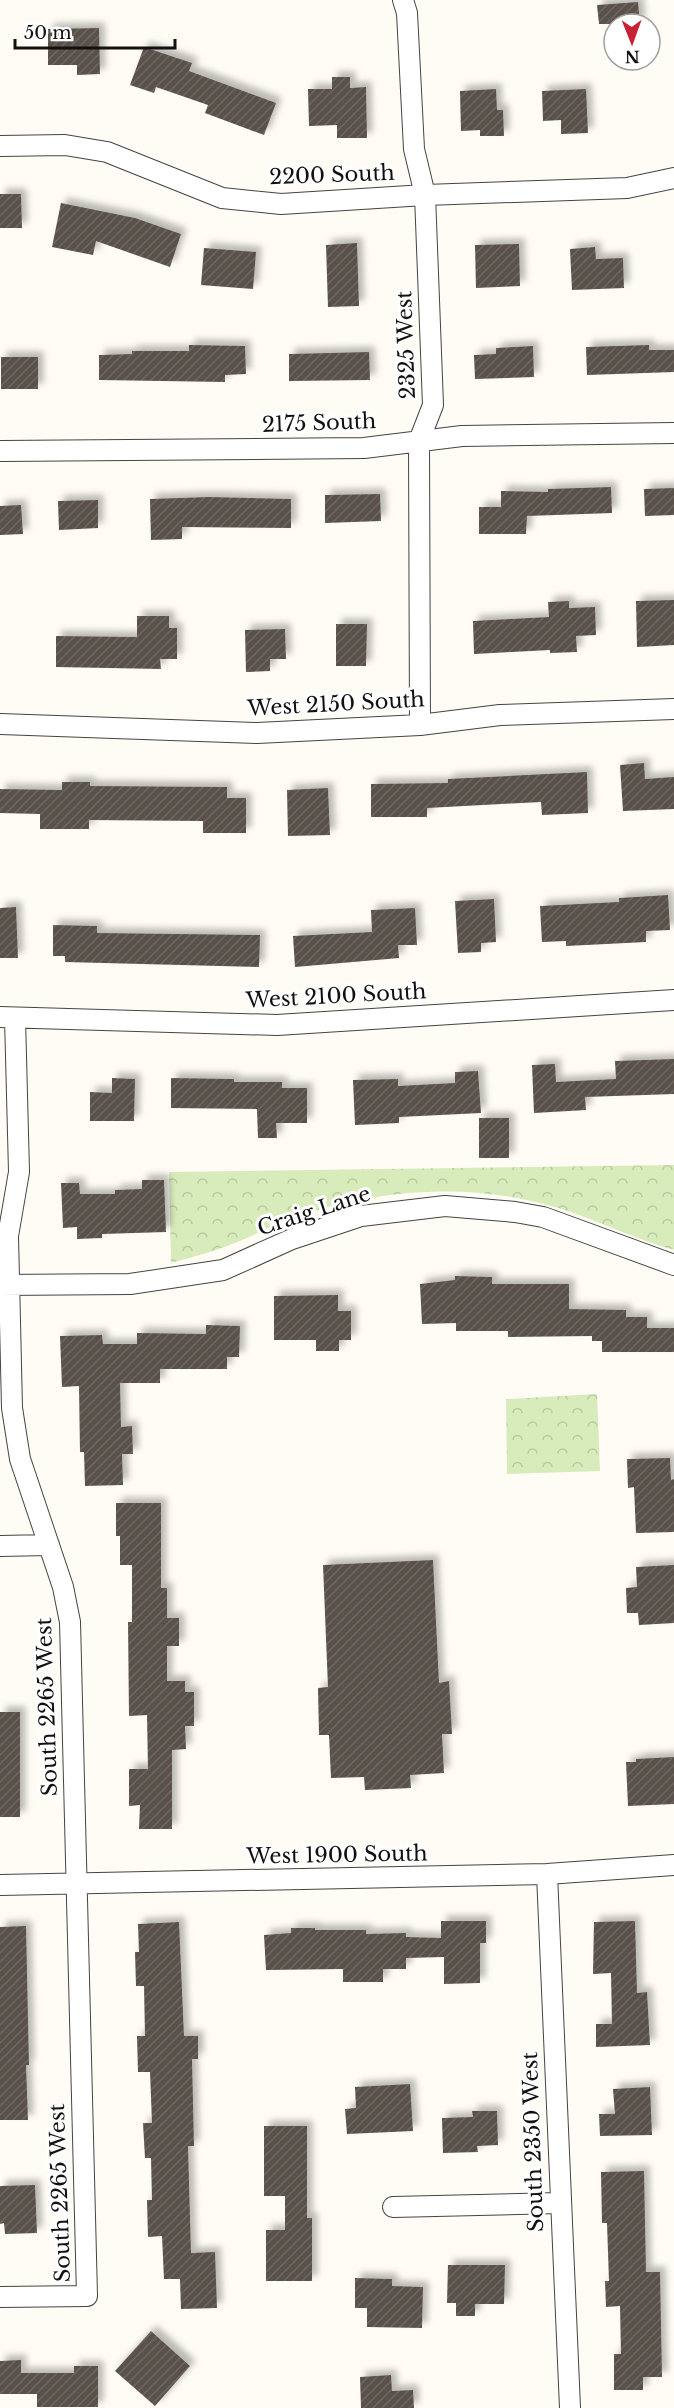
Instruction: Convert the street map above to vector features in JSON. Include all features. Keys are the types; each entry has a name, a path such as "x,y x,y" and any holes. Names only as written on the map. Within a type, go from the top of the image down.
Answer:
{"street":[{"name":"2325 West","path":"403,0 407,13 414,149 425,195 433,405 419,441 420,725"},
{"name":"2200 South","path":"0,146 65,145 107,152 222,198 281,204 425,195 627,188 674,178"},
{"name":"2175 South","path":"0,451 364,448 462,436 674,433"},
{"name":"West 2150 South","path":"0,724 257,733 420,725 500,715 674,709"},
{"name":"West 2100 South","path":"7,1018 277,1025 674,1000"},
{"name":"South 2265 West","path":"0,2297 87,2296 70,1622 63,1587 20,1459 12,1408 5,1285 8,1236 19,1172 7,1018"},
{"name":"Craig Lane","path":"5,1285 130,1284 223,1270 292,1239 361,1216 445,1206 515,1212 543,1218 674,1265"},
{"path":"0,1546 49,1545"},
{"name":"West 1900 South","path":"0,1885 547,1874 674,1866"},
{"name":"South 2350 West","path":"547,1874 570,2408"},
{"path":"393,2207 560,2203"}],"green space":[{"path":"674,1165 674,1250 573,1213 525,1199 491,1194 423,1192 389,1195 323,1209 284,1221 223,1247 171,1263 169,1172"},
{"path":"597,1394 600,1471 507,1474 506,1399"}],"building":[{"path":"638,2 639,12 602,12 602,24 599,24 597,5"},
{"path":"99,28 100,74 77,75 77,65 48,65 48,29"},
{"path":"144,47 192,63 189,71 276,103 264,135 205,113 208,105 156,87 154,93 130,85"},
{"path":"332,77 350,77 350,88 366,87 367,138 337,138 337,125 309,126 308,89 332,89"},
{"path":"496,89 497,110 503,110 504,136 480,136 480,130 461,131 460,91"},
{"path":"586,89 588,133 561,134 561,120 543,121 542,91"},
{"path":"0,194 21,194 22,228 0,228"},
{"path":"61,203 135,218 181,234 170,267 96,241 93,255 52,247"},
{"path":"357,243 359,306 328,307 326,245"},
{"path":"519,244 520,286 476,288 475,245"},
{"path":"595,247 596,259 623,258 624,288 572,290 570,249"},
{"path":"204,248 256,252 253,289 201,285"},
{"path":"189,345 245,346 246,374 225,375 225,382 99,380 99,355 132,354 132,351 189,351"},
{"path":"649,345 649,350 674,350 674,372 587,375 586,347"},
{"path":"533,346 534,377 475,379 474,355 496,354 496,348"},
{"path":"369,352 370,380 289,381 289,354"},
{"path":"1,357 38,357 38,389 1,389"},
{"path":"611,487 612,513 527,516 526,534 479,534 479,507 501,507 501,491 548,492 548,489"},
{"path":"674,488 674,515 645,516 644,489"},
{"path":"380,494 381,521 325,523 325,495"},
{"path":"209,497 291,499 291,528 182,527 182,539 151,540 150,499"},
{"path":"98,500 98,528 59,530 58,501"},
{"path":"21,505 23,534 0,535 0,506"},
{"path":"674,600 674,645 637,647 636,601"},
{"path":"569,601 569,608 595,607 596,635 576,636 577,652 550,653 550,650 474,654 473,621 549,617 548,602"},
{"path":"137,616 169,616 169,628 177,628 177,659 160,659 161,669 56,667 56,636 137,637"},
{"path":"336,624 367,624 366,666 336,666"},
{"path":"285,629 286,659 270,659 270,671 246,672 245,630"},
{"path":"644,763 645,779 674,777 674,809 623,811 620,765"},
{"path":"587,772 588,813 542,815 541,802 427,808 427,817 371,817 371,784 448,783 448,779"},
{"path":"62,782 90,782 90,786 227,787 227,798 246,798 246,833 203,833 203,821 89,820 89,829 40,829 40,814 0,813 0,789 62,790"},
{"path":"328,788 330,835 288,836 287,790"},
{"path":"668,895 670,930 646,931 646,942 566,946 566,941 542,942 540,906 619,902 619,898"},
{"path":"494,899 496,942 481,943 481,952 458,953 455,901"},
{"path":"16,907 18,958 0,958 0,908"},
{"path":"415,908 417,945 398,945 399,958 295,967 293,936 372,932 371,910"},
{"path":"53,925 97,926 97,933 260,935 259,967 65,962 65,956 53,956"},
{"path":"674,1059 674,1094 585,1097 586,1110 534,1113 532,1065 555,1064 556,1082 616,1079 615,1061"},
{"path":"478,1071 481,1113 399,1117 399,1123 355,1125 353,1080 398,1079 398,1086 455,1083 455,1072"},
{"path":"112,1078 135,1079 134,1121 90,1121 90,1092 112,1093"},
{"path":"171,1078 282,1082 282,1088 307,1088 307,1123 276,1123 277,1138 258,1138 257,1109 171,1108"},
{"path":"479,1118 509,1118 509,1158 479,1158"},
{"path":"142,1180 164,1180 166,1232 102,1234 102,1238 77,1239 77,1227 63,1228 61,1183 79,1183 80,1194 115,1194 115,1190 142,1189"},
{"path":"455,1276 492,1277 492,1284 569,1284 569,1309 626,1310 626,1317 647,1317 647,1328 674,1328 674,1352 602,1352 602,1341 592,1341 592,1336 508,1337 508,1331 456,1331 456,1323 422,1324 420,1284 455,1280"},
{"path":"338,1295 338,1311 351,1311 351,1340 339,1340 339,1351 316,1351 316,1340 274,1340 274,1296"},
{"path":"206,1325 240,1326 239,1357 227,1357 227,1369 160,1369 160,1383 120,1383 121,1427 132,1426 133,1454 122,1454 123,1485 85,1486 84,1452 80,1452 79,1386 62,1387 60,1336 102,1335 103,1344 137,1344 137,1333 206,1334"},
{"path":"670,1458 671,1480 674,1479 674,1532 636,1533 634,1487 628,1488 627,1459"},
{"path":"116,1503 161,1503 161,1588 167,1588 167,1618 179,1618 179,1646 167,1646 167,1681 185,1681 185,1692 194,1692 194,1726 185,1726 186,1749 172,1750 172,1829 139,1829 140,1805 129,1806 129,1769 148,1769 147,1715 129,1716 128,1622 132,1622 132,1565 120,1565 120,1536 116,1536"},
{"path":"433,1560 439,1683 449,1681 452,1734 442,1734 444,1773 410,1775 411,1788 365,1790 364,1777 331,1778 329,1735 319,1735 318,1688 328,1687 323,1565"},
{"path":"674,1565 674,1623 639,1625 638,1613 627,1613 626,1588 637,1587 636,1567"},
{"path":"0,1712 20,1712 20,1817 0,1817"},
{"path":"674,1757 674,1804 628,1806 626,1762 636,1762 636,1759"},
{"path":"441,1921 486,1921 486,1943 480,1943 480,1983 444,1984 444,1957 406,1958 406,1969 383,1969 383,1982 343,1982 343,1969 266,1970 264,1935 291,1933 291,1928 315,1928 315,1930 366,1930 366,1934 406,1933 406,1937 441,1938"},
{"path":"635,1921 637,1993 647,1992 650,2045 596,2047 596,2024 612,2024 611,1973 593,1974 594,1922"},
{"path":"179,1922 184,2036 198,2036 198,2059 192,2059 194,2146 188,2146 191,2253 215,2252 217,2308 181,2309 180,2279 164,2279 162,2236 148,2237 147,2200 152,2200 151,2158 145,2158 143,2123 152,2123 150,2072 138,2072 137,2036 145,2036 144,1986 136,1986 135,1952 139,1952 138,1924"},
{"path":"26,1926 28,2120 0,2120 0,1927"},
{"path":"410,2084 413,2131 347,2134 345,2109 356,2108 355,2087"},
{"path":"650,2087 652,2135 600,2136 599,2114 615,2114 613,2089"},
{"path":"472,2111 497,2111 498,2145 477,2146 478,2152 443,2153 442,2118 473,2117"},
{"path":"264,2126 307,2126 307,2218 312,2218 312,2281 266,2281 266,2230 285,2230 285,2196 264,2196"},
{"path":"644,2171 646,2272 660,2272 662,2377 643,2377 643,2390 614,2390 614,2354 621,2354 620,2306 606,2307 605,2281 609,2281 607,2223 602,2223 601,2172"},
{"path":"35,2185 37,2233 5,2234 4,2223 0,2224 0,2186"},
{"path":"448,2265 505,2265 504,2304 475,2304 475,2316 456,2316 456,2303 447,2303"},
{"path":"355,2278 392,2279 392,2286 423,2287 422,2328 367,2327 367,2308 355,2308"},
{"path":"151,2331 190,2366 155,2406 115,2371"},
{"path":"21,2360 21,2373 74,2373 74,2366 98,2366 98,2407 37,2407 37,2394 0,2394 0,2361"},
{"path":"391,2375 392,2391 413,2390 414,2408 361,2408 360,2377"}]}
